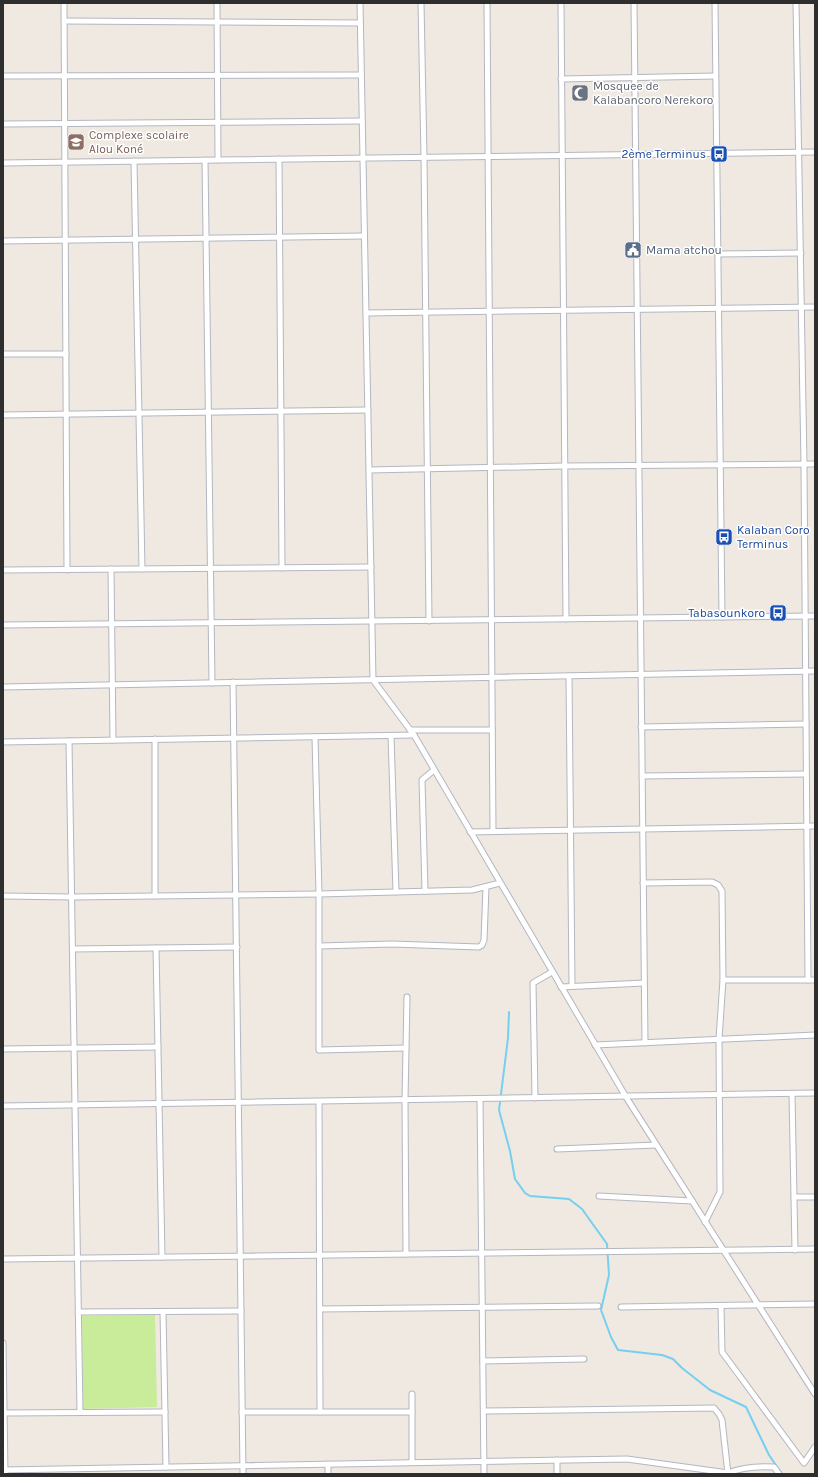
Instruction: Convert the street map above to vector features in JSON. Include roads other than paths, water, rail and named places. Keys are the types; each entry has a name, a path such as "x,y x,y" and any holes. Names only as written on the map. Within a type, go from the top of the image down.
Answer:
{"street":[{"path":"64,3 67,570"},
{"path":"217,3 218,160"},
{"path":"360,3 373,680 414,735 626,1097 815,1394"},
{"path":"421,3 429,620"},
{"path":"487,3 493,831"},
{"path":"561,3 566,619"},
{"path":"634,3 645,1043"},
{"path":"714,3 722,617"},
{"path":"796,3 800,152 804,464 808,980"},
{"path":"65,22 360,23"},
{"path":"3,76 361,75"},
{"path":"561,79 715,76"},
{"path":"3,124 362,121"},
{"path":"3,163 815,152"},
{"path":"279,159 282,568"},
{"path":"205,160 212,683"},
{"path":"134,161 142,569"},
{"path":"3,242 364,236"},
{"path":"718,254 801,253"},
{"path":"366,313 815,307"},
{"path":"3,354 66,354"},
{"path":"3,415 368,410"},
{"path":"369,470 638,465 815,464"},
{"path":"3,570 371,567"},
{"path":"111,570 113,740"},
{"path":"3,625 815,616"},
{"path":"3,687 815,671"},
{"path":"569,676 572,830 572,985"},
{"path":"233,682 243,1474"},
{"path":"641,727 806,724"},
{"path":"410,730 492,730"},
{"path":"3,742 414,735"},
{"path":"391,736 396,892"},
{"path":"315,737 319,894 319,1050 406,1048"},
{"path":"155,739 155,896"},
{"path":"69,741 80,1412"},
{"path":"425,891 422,780 434,770"},
{"path":"642,776 806,774"},
{"path":"470,832 815,826"},
{"path":"643,883 712,882 722,891 723,980 719,1039 720,1192 705,1222"},
{"path":"3,896 72,897 396,892 472,890 500,883"},
{"path":"319,946 392,944 479,947 482,945 484,940 486,887"},
{"path":"73,949 236,947"},
{"path":"156,948 162,1257"},
{"path":"535,1098 533,983 552,972"},
{"path":"723,980 815,980"},
{"path":"561,987 572,985 644,983"},
{"path":"406,1254 405,1100 407,997"},
{"path":"595,1045 815,1035"},
{"path":"3,1049 158,1047"},
{"path":"3,1106 815,1093"},
{"path":"792,1094 795,1250"},
{"path":"480,1099 484,1474"},
{"path":"319,1102 320,1412"},
{"path":"557,1149 656,1145"},
{"path":"599,1196 692,1201"},
{"path":"794,1197 815,1196"},
{"path":"3,1258 815,1249"},
{"path":"621,1306 815,1304"},
{"path":"320,1309 598,1306"},
{"path":"721,1306 722,1352 804,1463 815,1447"},
{"path":"78,1312 241,1311"},
{"path":"163,1312 166,1467"},
{"path":"3,1343 4,1471 77,1471 166,1467 627,1458 728,1474 740,1469 758,1466 774,1467 779,1474"},
{"path":"483,1361 584,1359"},
{"path":"412,1394 412,1462"},
{"path":"484,1411 714,1408 722,1420 728,1474"},
{"path":"4,1412 165,1412"},
{"path":"242,1412 412,1412"},
{"path":"557,1460 557,1474"},
{"path":"328,1464 328,1474"}],"waterway":[{"path":"509,1012 508,1038 499,1110 510,1151 515,1179 525,1193 530,1196 569,1199 582,1209 607,1244 609,1275 601,1310 611,1337 618,1350 662,1355 673,1359 710,1390 746,1407 769,1455 782,1474"}],"place":[{"name":"Mosquee de Kalabancoro Nerekoro","path":"580,93"},
{"name":"Complexe scolaire Alou Koné","path":"76,142"},
{"name":"2ème Terminus","path":"719,154"},
{"name":"Mama atchou","path":"633,250"},
{"name":"Kalaban Coro Terminus","path":"724,537"},
{"name":"Tabasounkoro","path":"778,613"}]}
